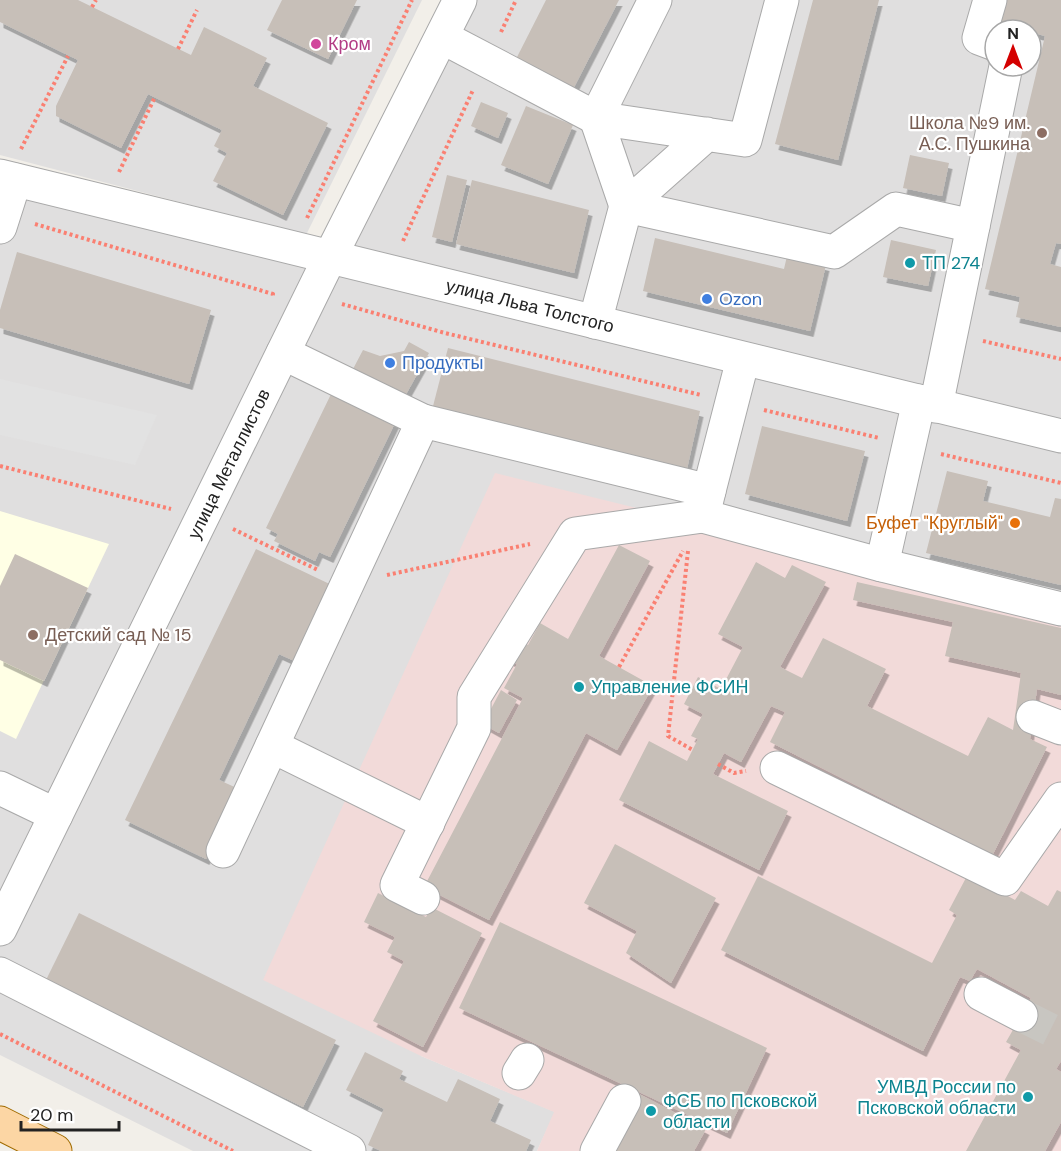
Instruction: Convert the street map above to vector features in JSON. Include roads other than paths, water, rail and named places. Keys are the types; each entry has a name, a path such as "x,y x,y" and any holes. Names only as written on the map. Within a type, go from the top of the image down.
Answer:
{"main road":[{"path":"0,1123 55,1151"}],"street":[{"name":"улица Металлистов","path":"0,929 330,257 460,0"},
{"path":"626,206 596,118 655,0"},
{"path":"442,37 596,118 746,140 782,0"},
{"path":"985,18 990,0"},
{"path":"983,24 979,38 983,40"},
{"path":"882,565 927,404 951,333 1004,78"},
{"path":"595,322 626,206 706,134"},
{"path":"2,220 15,170"},
{"name":"улица Льва Толстого","path":"15,170 330,257 1061,436"},
{"path":"626,206 834,252 896,209 973,226"},
{"path":"283,353 423,421 700,516 882,565 1061,609"},
{"path":"700,516 743,359"},
{"path":"223,851 423,421"},
{"path":"423,898 397,885 474,728 474,698 575,534 700,516"},
{"path":"272,746 428,823"},
{"path":"777,768 1005,879 1061,799"},
{"path":"0,788 56,815"},
{"path":"0,974 349,1151"},
{"path":"981,994 1022,1015"},
{"path":"597,1151 624,1101"}],"tunnel":[{"path":"1021,1015 1061,1035"}],"place":[{"name":"Кром","path":"316,44"},
{"name":"Школа №9 им. А.С. Пушкина","path":"1042,133"},
{"name":"ТП 274","path":"910,263"},
{"name":"Ozon","path":"707,299"},
{"name":"Продукты","path":"390,363"},
{"name":"Буфет \"Круглый\"","path":"1015,523"},
{"name":"Детский сад № 15","path":"33,635"},
{"name":"Управление ФСИН","path":"579,687"},
{"name":"УМВД России по Псковской области","path":"1028,1097"},
{"name":"ФСБ по Псковской области","path":"651,1111"}]}
